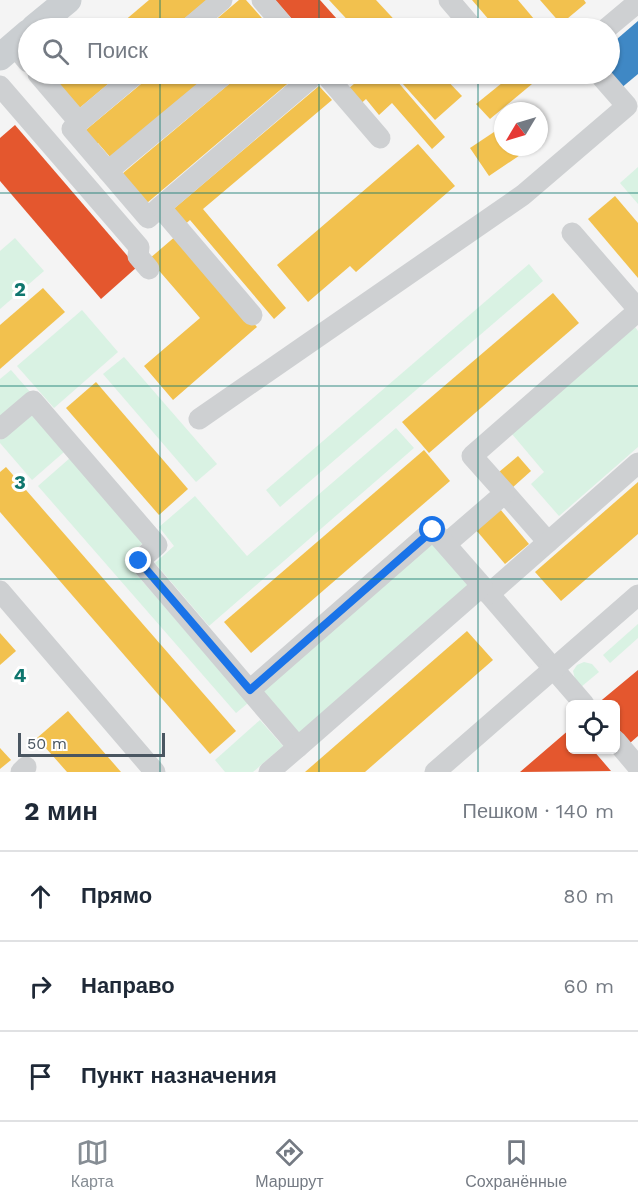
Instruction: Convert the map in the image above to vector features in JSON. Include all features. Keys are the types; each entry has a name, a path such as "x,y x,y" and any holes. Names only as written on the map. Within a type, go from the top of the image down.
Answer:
{"main road":[{"path":"49,18 68,0"}],"street":[{"path":"201,18 222,0"},
{"path":"262,0 277,18"},
{"path":"448,0 463,18"},
{"path":"616,18 630,3"},
{"path":"47,84 79,122"},
{"path":"124,84 72,129 148,218 307,84"},
{"path":"108,171 213,84"},
{"path":"325,84 380,138"},
{"path":"200,419 523,195 634,107 610,84"},
{"path":"0,86 139,247 138,256 148,269"},
{"path":"160,207 252,315"},
{"path":"548,542 472,456 638,310 572,233"},
{"path":"0,429 33,401 157,545 139,561 298,747"},
{"path":"268,772 485,590 548,542 638,464"},
{"path":"446,544 505,493"},
{"path":"250,690 433,530 580,700"},
{"path":"0,591 155,772"},
{"path":"435,772 638,595"},
{"path":"620,747 638,767"}],"green space":[{"path":"638,167 638,204 620,183"},
{"path":"15,238 44,271 0,309 0,251"},
{"path":"529,264 543,281 280,507 266,490"},
{"path":"82,310 118,352 54,408 17,366"},
{"path":"635,327 638,331 638,447 559,516 531,484 544,472 512,434"},
{"path":"124,357 217,464 196,482 103,374"},
{"path":"11,370 31,393 0,420 0,379"},
{"path":"31,414 64,452 32,480 0,443 0,440"},
{"path":"396,428 414,448 209,626 155,563 174,546 159,527 195,496 247,556"},
{"path":"70,458 143,543 124,560 248,703 236,713 38,486"},
{"path":"432,544 469,586 299,733 263,691"},
{"path":"638,624 638,638 610,663 603,655"},
{"path":"584,662 592,664 599,672 581,687 573,671 577,665"},
{"path":"260,720 283,746 253,772 225,772 215,760"}],"building: Жильё":[{"path":"149,0 207,0 185,18 128,18"},
{"path":"239,0 246,0 262,18 218,18"},
{"path":"329,0 376,0 393,18 346,18"},
{"path":"472,0 518,0 533,18 487,18"},
{"path":"540,0 584,0 586,3 568,18 556,18"},
{"path":"52,84 108,84 76,111"},
{"path":"141,84 198,84 111,158 98,143 93,148 81,134"},
{"path":"229,84 287,84 147,203 122,174"},
{"path":"354,84 400,84 445,137 432,149 392,103 379,115 366,99 356,108 343,93"},
{"path":"403,84 451,84 462,96 435,120"},
{"path":"501,84 532,84 510,102 494,102 494,116 490,119 476,104"},
{"path":"319,86 332,100 203,209 286,308 274,319 190,220 182,227 170,212"},
{"path":"494,132 494,156 519,156 489,176 470,148"},
{"path":"418,144 455,186 356,272 350,266 308,302 277,265"},
{"path":"615,196 638,223 638,278 588,219"},
{"path":"177,235 257,327 173,400 144,366 200,318 149,259"},
{"path":"43,288 65,312 0,369 0,325"},
{"path":"553,293 579,323 429,453 402,422"},
{"path":"96,382 188,489 159,515 66,408"},
{"path":"424,450 450,481 251,653 224,622"},
{"path":"518,456 531,471 512,488 499,472"},
{"path":"6,467 236,731 210,754 0,512 0,472"},
{"path":"638,482 638,534 561,601 535,572"},
{"path":"500,509 529,544 505,564 476,530"},
{"path":"467,631 493,660 365,772 305,772"},
{"path":"0,633 16,651 0,665"},
{"path":"68,711 121,772 67,772 37,738"},
{"path":"0,748 11,760 0,769"}],"building: Торговля":[{"path":"275,0 320,0 336,18 291,18"},
{"path":"15,125 137,267 101,299 0,181 0,138"},
{"path":"638,670 638,736 630,743 620,731 620,700 602,700"},
{"path":"566,732 566,754 596,754 611,771 520,772"}],"building: Школы":[{"path":"638,21 638,74 620,89 617,84 620,84 620,36"}],"route":[{"path":"139,561 250,690 433,530"}]}
